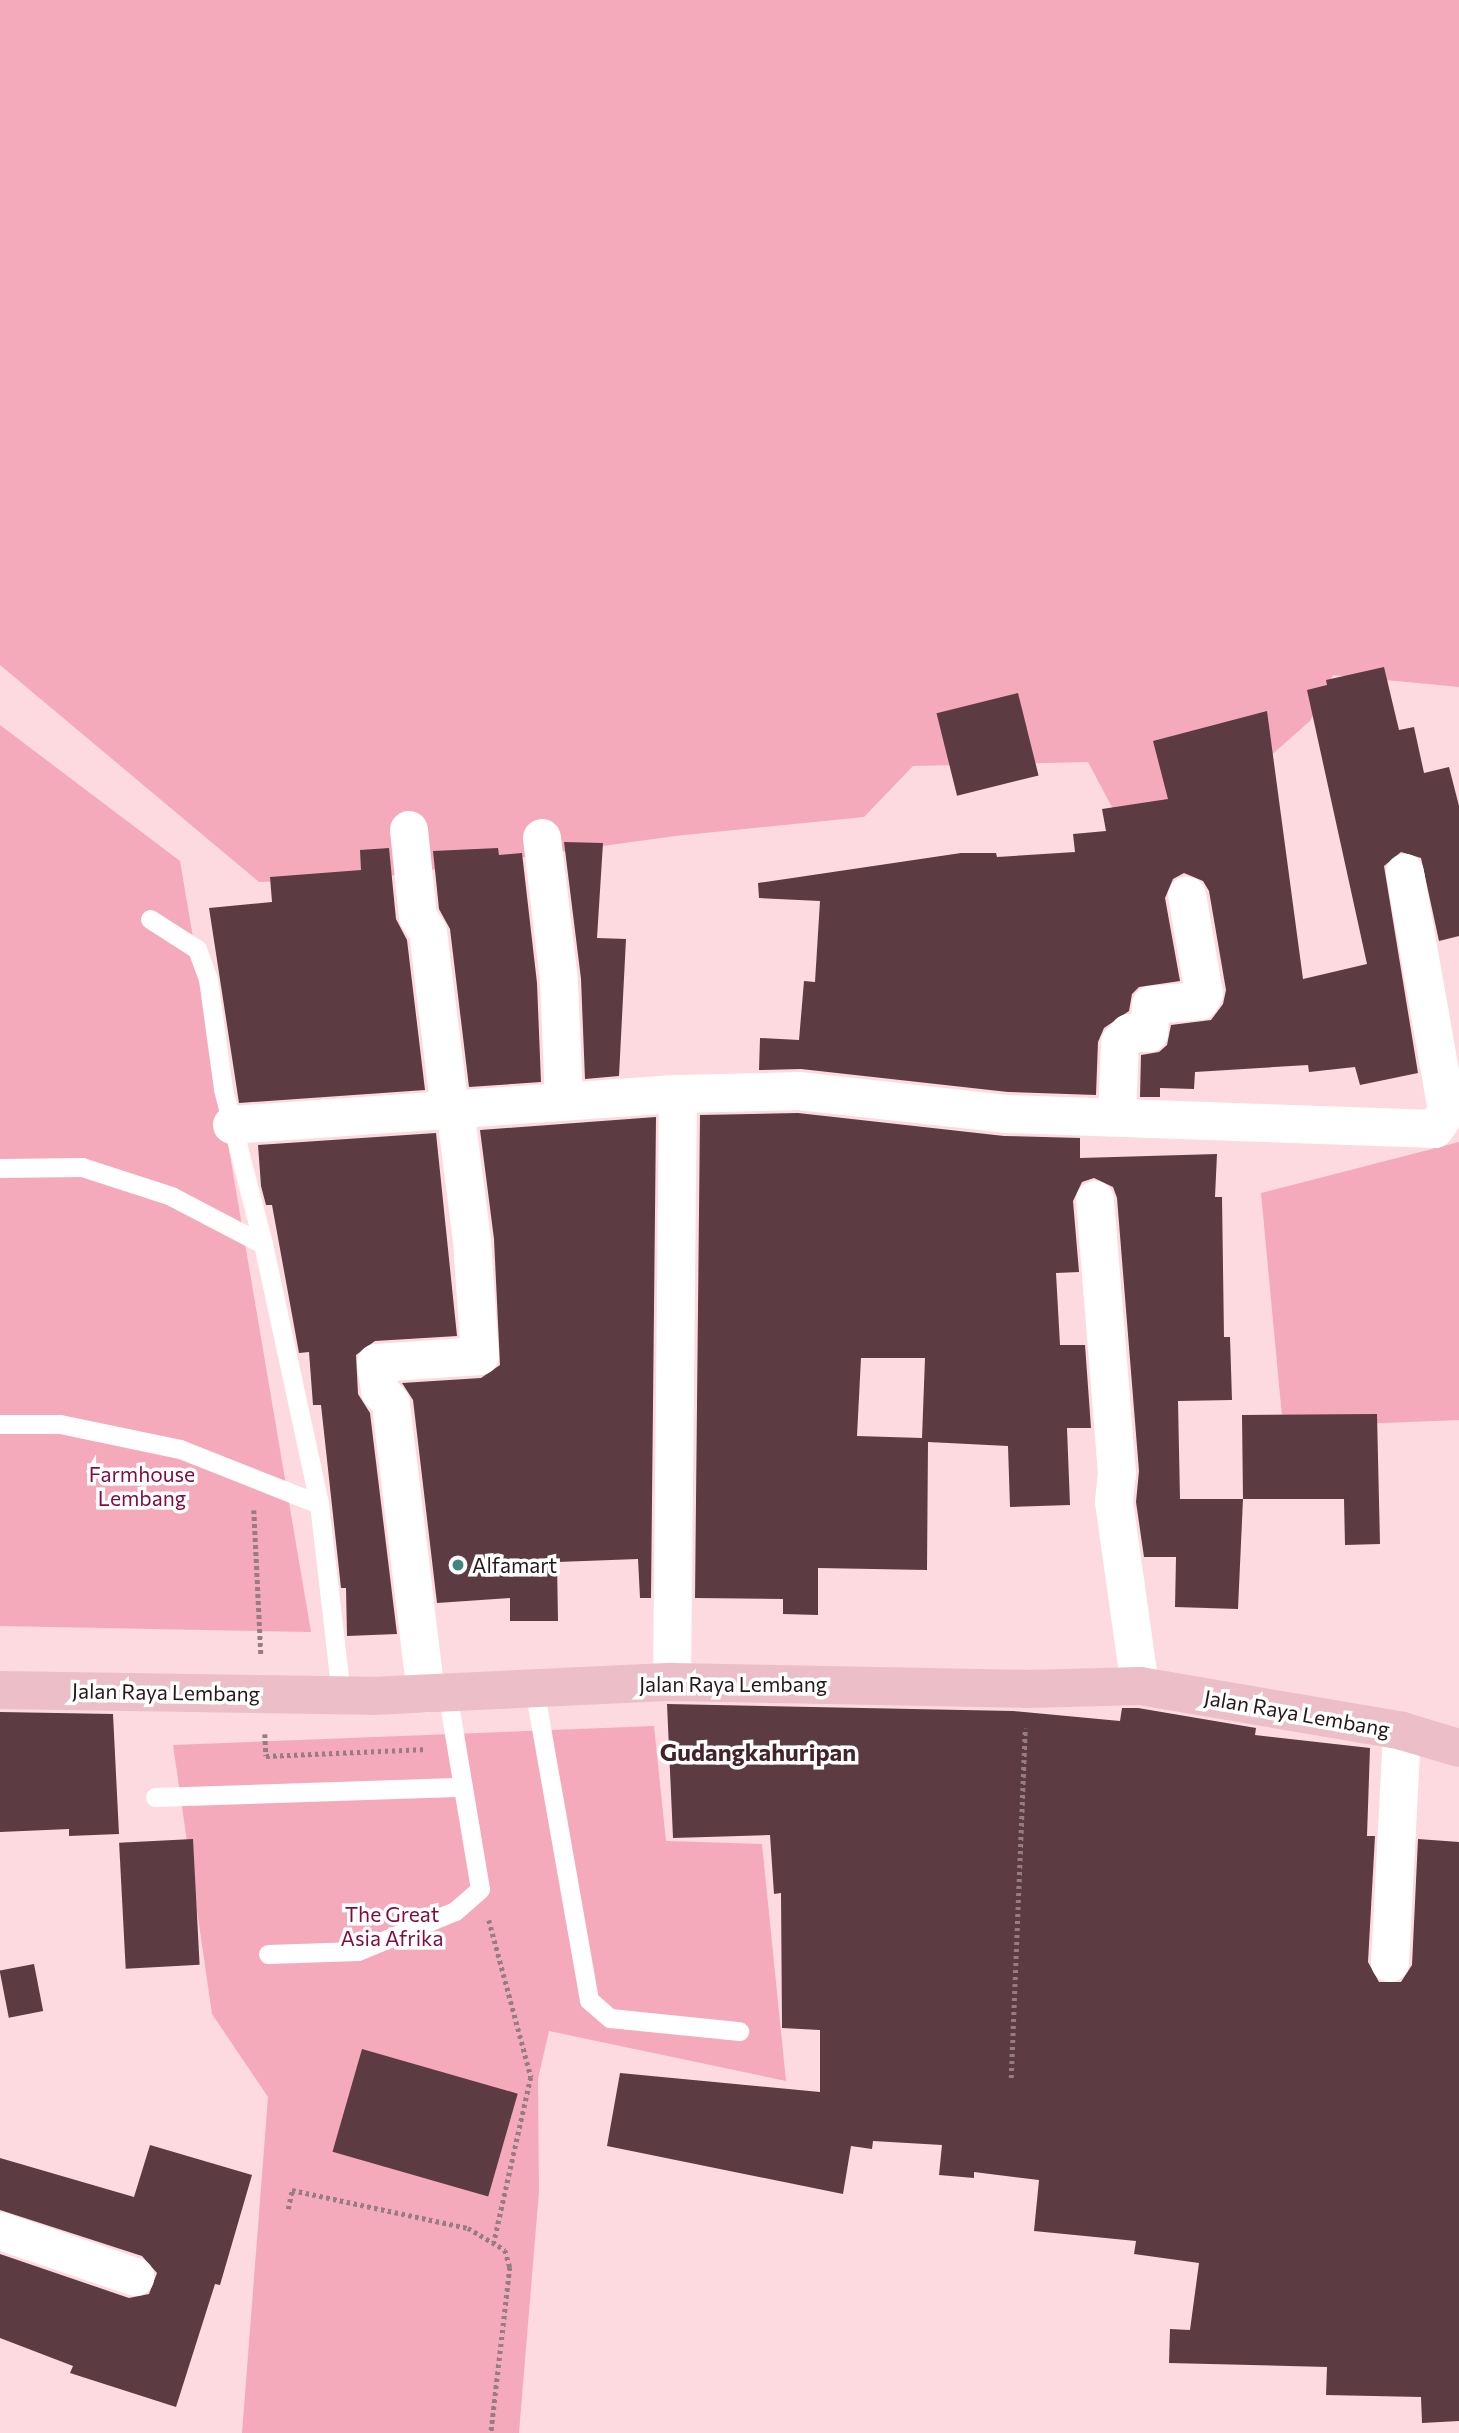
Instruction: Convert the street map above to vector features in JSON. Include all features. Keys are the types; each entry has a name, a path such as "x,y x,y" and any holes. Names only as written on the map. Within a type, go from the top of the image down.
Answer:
{"main road":[{"name":"Jalan Raya Lembang","path":"0,1690 341,1695 672,1682 1027,1689 1140,1685 1402,1731 1459,1748"}],"street":[{"path":"409,830 418,917 428,932 472,1241 480,1356 376,1363 380,1391 391,1403 437,1693"},
{"path":"542,838 559,981 564,1102"},
{"path":"232,1125 678,1094 799,1091 1006,1114 1437,1128 1447,1111 1405,873"},
{"path":"1117,1117 1120,1043 1129,1033 1149,1033 1152,1005 1200,1000 1204,994 1186,895"},
{"path":"672,1682 678,1094"},
{"path":"1095,1200 1117,1473 1114,1502 1140,1685"},
{"path":"1391,1963 1402,1731"},
{"path":"0,2231 135,2277"}],"lane":[{"path":"150,919 197,949 208,979 223,1089 263,1244 319,1504 341,1695"},
{"path":"0,1168 14,1165 82,1167 172,1196 263,1244"},
{"path":"0,1424 60,1424 180,1449 319,1504"},
{"path":"534,1688 589,2000 610,2018 739,2031"},
{"path":"268,1954 358,1951 455,1911 480,1889 457,1748 437,1693"},
{"path":"155,1797 463,1787"}],"path":[{"path":"253,1478 261,1652"},
{"path":"1011,2078 1027,1689"},
{"path":"266,1756 457,1748"},
{"path":"480,1889 531,2077 494,2243"},
{"path":"288,2209 292,2190 468,2228 505,2250 510,2267 491,2433"}],"green space":[{"path":"0,0 1459,0 1459,687 1333,675 1310,721 1210,809 1122,826 1088,762 913,766 864,817 675,836 373,878 259,882 0,665"},
{"name":"Farmhouse Lembang","path":"0,725 180,861 311,1632 0,1626"},
{"path":"1459,1142 1459,1420 1283,1427 1261,1193"},
{"name":"The Great Asia Afrika","path":"654,1726 666,1841 762,1844 786,2081 549,2031 538,2079 539,2191 519,2433 242,2433 268,2097 212,2014 173,1745"}],"building":[{"path":"1384,667 1399,730 1414,727 1424,773 1449,767 1459,806 1459,936 1439,941 1421,858 1401,852 1384,866 1418,1073 1360,1085 1355,1067 1309,1072 1308,1065 1195,1072 1194,1089 1160,1088 1160,1097 1140,1097 1141,1055 1159,1052 1167,1045 1171,1025 1211,1020 1223,1004 1226,990 1209,891 1203,881 1184,873 1173,879 1165,898 1180,981 1139,987 1132,994 1129,1011 1104,1028 1098,1042 1096,1095 1008,1092 801,1069 759,1070 760,1038 799,1040 804,981 815,982 820,901 759,898 758,883 961,853 996,853 997,857 1075,852 1073,834 1106,831 1102,809 1168,799 1153,741 1267,711 1303,979 1367,964 1307,690 1327,685 1326,680"},
{"path":"1018,693 1039,775 957,796 936,713"},
{"path":"564,842 603,843 597,938 626,939 619,1076 585,1079 581,979"},
{"path":"389,848 396,919 407,940 425,1090 239,1103 209,908 272,902 270,877 361,870 360,850"},
{"path":"498,848 499,855 522,853 537,983 541,1082 469,1087 450,929 439,909 433,851"},
{"path":"798,1113 1004,1136 1080,1138 1080,1158 1217,1154 1215,1197 1222,1197 1224,1337 1230,1337 1232,1400 1178,1401 1180,1499 1243,1499 1238,1609 1175,1607 1176,1557 1144,1557 1136,1502 1139,1471 1117,1198 1113,1187 1094,1178 1082,1182 1073,1201 1079,1272 1056,1273 1060,1345 1085,1345 1091,1428 1067,1428 1070,1505 1010,1507 1008,1446 928,1442 927,1570 818,1568 818,1615 783,1614 783,1599 695,1598 700,1115","holes":["861,1358 925,1358 922,1438 857,1436"]},
{"path":"656,1117 651,1598 640,1598 638,1559 557,1562 558,1621 510,1621 510,1598 437,1603 413,1400 402,1383 481,1378 500,1365 494,1239 480,1130"},
{"path":"436,1133 457,1336 375,1341 356,1355 358,1394 370,1413 397,1634 347,1636 346,1588 341,1588 321,1405 313,1405 309,1352 299,1353 272,1205 266,1205 261,1186 258,1145"},
{"path":"1377,1414 1380,1544 1345,1545 1344,1499 1243,1499 1242,1415"},
{"path":"667,1704 1013,1711 1120,1721 1122,1708 1138,1708 1256,1728 1255,1735 1370,1748 1367,1836 1375,1836 1368,1962 1379,1982 1401,1982 1412,1965 1418,1839 1459,1842 1459,2421 1422,2423 1421,2397 1326,2395 1327,2367 1169,2363 1170,2329 1190,2330 1199,2263 1134,2254 1136,2241 1034,2231 1039,2180 974,2172 974,2178 939,2175 942,2145 873,2141 872,2149 851,2146 843,2194 607,2146 620,2073 820,2092 820,2030 782,2028 781,1893 774,1894 770,1835 673,1838"},
{"path":"0,1712 113,1714 119,1834 69,1836 69,1829 0,1832"},
{"path":"193,1839 200,1965 126,1969 119,1843"},
{"path":"34,1964 43,2011 9,2018 0,1971"},
{"path":"362,2049 518,2094 488,2197 333,2152"},
{"path":"150,2145 252,2175 220,2285 215,2284 176,2407 70,2373 73,2366 0,2338 0,2254 129,2298 149,2294 157,2273 142,2256 0,2210 0,2158 134,2197"}],"place":[{"name":"Alfamart","path":"458,1565"}],"district":[{"name":"Gudangkahuripan","path":"758,1752"}]}
